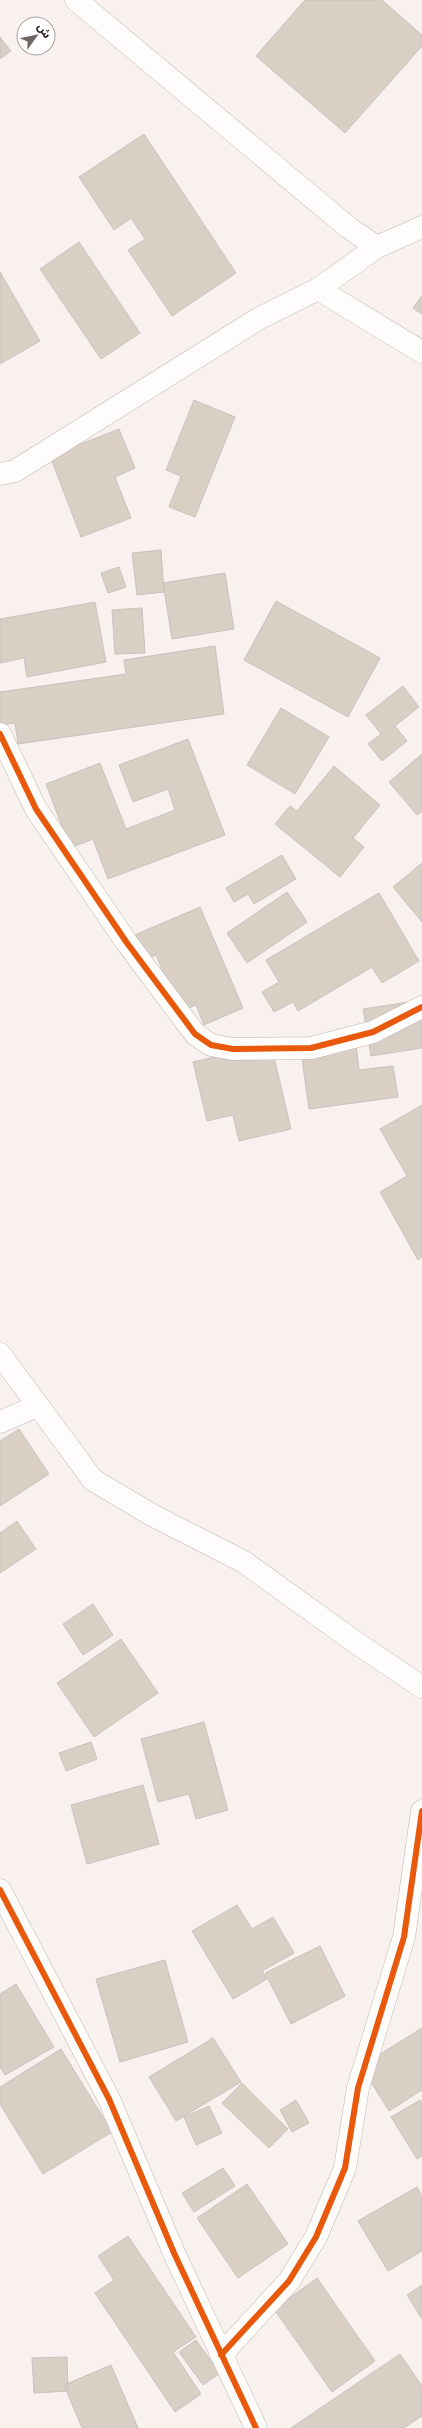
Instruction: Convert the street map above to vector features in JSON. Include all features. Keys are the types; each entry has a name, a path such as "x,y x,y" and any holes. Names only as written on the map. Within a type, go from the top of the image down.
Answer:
{"street":[{"path":"76,0 349,228 377,247"},
{"path":"0,474 15,471 258,320 318,289 377,247 422,227"},
{"path":"318,289 422,352"},
{"path":"0,734 36,809 123,937 195,1034 211,1045 233,1048 311,1048 373,1032 422,1007"},
{"path":"0,1354 93,1480 152,1515 244,1562 358,1644 422,1687"},
{"path":"0,1422 37,1406"},
{"path":"221,2355 289,2281 316,2238 345,2168 358,2088 404,1937 422,1811"},
{"path":"0,1890 109,2099 174,2253 256,2428"}],"building":[{"path":"305,0 382,0 422,35 422,46 345,133 256,56"},
{"path":"0,37 11,51 0,59"},
{"path":"144,134 236,273 172,316 128,250 145,239 131,218 114,230 79,177"},
{"path":"79,242 140,333 101,359 40,269"},
{"path":"0,272 40,341 0,364"},
{"path":"422,296 422,314 413,308"},
{"path":"194,400 235,417 195,517 169,507 181,476 166,470"},
{"path":"119,429 135,468 115,477 131,518 81,537 50,456"},
{"path":"161,550 164,592 137,595 132,553"},
{"path":"119,567 126,587 108,593 101,573"},
{"path":"225,573 234,629 172,639 163,583"},
{"path":"276,601 380,658 348,717 244,660"},
{"path":"95,602 106,662 27,677 24,658 0,663 0,619"},
{"path":"142,608 145,653 115,654 112,610"},
{"path":"215,646 224,714 18,744 15,723 0,725 0,692 126,674 124,660"},
{"path":"403,686 419,707 395,726 407,741 382,761 368,744 381,734 366,715"},
{"path":"281,708 329,737 295,794 247,765"},
{"path":"188,739 225,835 108,879 93,839 70,848 46,784 100,763 126,829 175,810 168,789 133,802 119,765"},
{"path":"422,754 422,811 417,815 389,782"},
{"path":"334,766 380,805 353,838 364,847 340,877 275,824 290,806 297,811"},
{"path":"282,855 296,879 254,904 248,894 234,902 226,888"},
{"path":"422,863 422,922 393,887"},
{"path":"287,892 307,922 247,963 227,933"},
{"path":"379,893 419,961 382,983 372,967 298,1011 293,1002 274,1012 262,992 279,982 266,960"},
{"path":"200,907 243,1008 204,1025 196,1005 180,1012 156,955 141,961 130,937"},
{"path":"422,1000 422,1048 371,1056 363,1009"},
{"path":"355,1036 359,1070 393,1066 398,1097 309,1109 300,1044"},
{"path":"271,1044 291,1129 239,1141 233,1115 207,1121 193,1062"},
{"path":"422,1105 422,1257 418,1260 380,1192 407,1176 380,1129"},
{"path":"19,1429 49,1474 0,1506 0,1441"},
{"path":"17,1521 36,1549 0,1573 0,1533"},
{"path":"93,1604 113,1635 83,1655 63,1624"},
{"path":"121,1639 158,1693 94,1737 57,1683"},
{"path":"204,1722 228,1810 196,1819 189,1794 158,1802 141,1739"},
{"path":"91,1742 97,1759 66,1771 59,1753"},
{"path":"143,1785 159,1844 87,1864 71,1805"},
{"path":"237,1905 252,1929 273,1917 294,1953 262,1971 267,1979 233,1999 192,1931"},
{"path":"320,1946 345,1996 291,2024 265,1973"},
{"path":"165,1960 188,2042 120,2062 96,1979"},
{"path":"16,1984 54,2047 5,2075 0,2067 0,1994"},
{"path":"422,2028 422,2090 389,2111 361,2066"},
{"path":"213,2038 241,2082 176,2121 149,2077"},
{"path":"61,2049 112,2132 43,2174 0,2104 0,2087"},
{"path":"242,2083 288,2129 269,2148 222,2103"},
{"path":"296,2100 309,2123 292,2132 280,2110"},
{"path":"420,2100 422,2104 422,2156 417,2159 391,2117"},
{"path":"209,2106 222,2133 196,2145 184,2117"},
{"path":"223,2168 235,2186 194,2212 182,2193"},
{"path":"247,2184 288,2244 238,2278 197,2218"},
{"path":"417,2187 422,2196 422,2251 388,2271 358,2221"},
{"path":"128,2236 196,2337 173,2352 201,2394 175,2412 95,2293 114,2280 98,2256"},
{"path":"317,2278 375,2361 332,2392 274,2309"},
{"path":"422,2285 422,2319 407,2295"},
{"path":"196,2340 220,2373 203,2385 179,2352"},
{"path":"400,2354 422,2386 422,2416 404,2428 291,2428"},
{"path":"67,2357 68,2391 34,2393 32,2358"},
{"path":"111,2365 138,2428 82,2428 64,2385"}],"cycle path":[{"path":"0,734 36,809 127,943 195,1034 211,1045 233,1049 311,1048 373,1032 422,1007"},
{"path":"221,2355 289,2281 316,2237 345,2168 358,2088 404,1937 422,1811"},
{"path":"0,1890 109,2099 174,2253 256,2428"}]}
